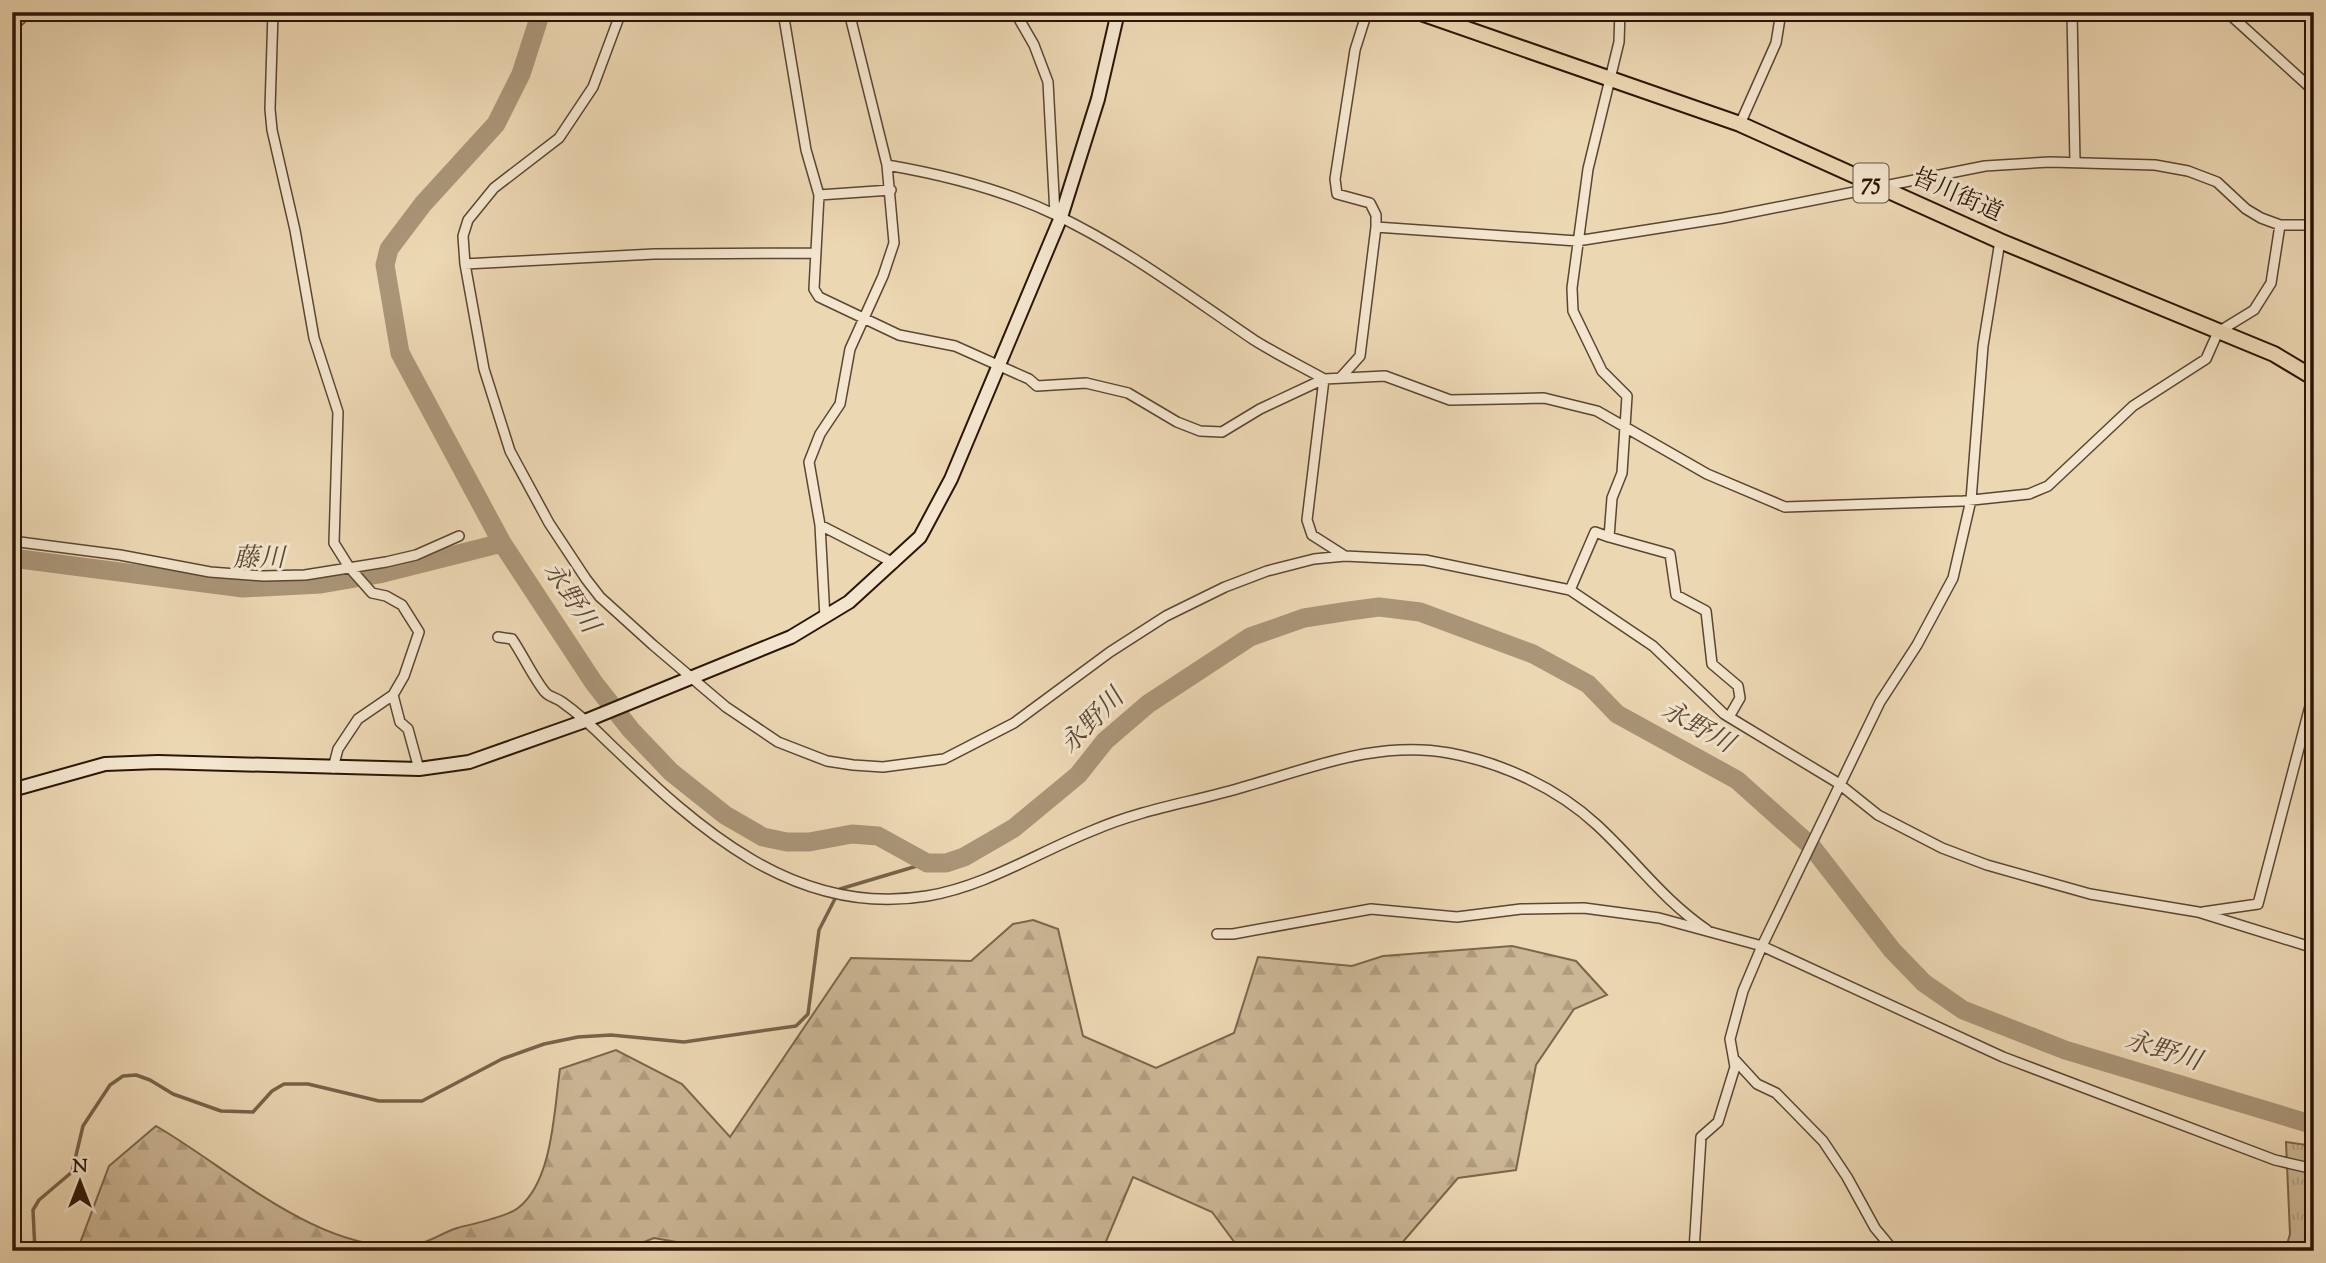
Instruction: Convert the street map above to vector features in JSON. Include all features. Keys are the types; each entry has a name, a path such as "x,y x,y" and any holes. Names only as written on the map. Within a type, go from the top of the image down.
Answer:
{"main road":[{"name":"皆川街道","path":"1418,12 1740,124 2000,241 2274,354 2314,378"}],"street":[{"path":"12,27 28,12"},
{"path":"273,12 270,109 272,130 295,230 314,338 338,412 332,531 334,543 349,567 372,593 402,606 419,632 404,676 393,695 358,719 338,749 333,768"},
{"path":"621,12 593,87 559,138 494,188 477,205 463,236 465,264 484,369 502,432 549,523 600,597 688,679 754,728 803,754 853,765 918,764 944,759 1014,723 1166,616 1267,571 1345,556 1425,560 1570,590 1653,646 1682,672 1692,687 1729,717 1838,783 1878,815 1967,858 2090,894 2197,912 2314,948"},
{"path":"783,12 806,150 819,195 814,289 819,297 899,335 955,346 1029,379 1037,386 1086,383 1128,393 1177,422 1200,431 1222,432 1261,409 1324,379 1342,376 1385,376 1450,400 1544,398 1597,411 1624,429 1707,474 1785,507 1971,500 2029,494 2048,486 2133,406 2206,359 2218,332 2254,310 2270,283 2280,225"},
{"path":"825,618 820,524 809,462 820,434 840,404 850,349 883,276 894,243 887,164 849,12"},
{"path":"1015,12 1034,45 1048,82 1058,216"},
{"path":"12,789 105,764 158,762 419,769 496,754 791,637 825,618 894,563 920,537 944,491 1058,216 1098,99 1118,12"},
{"path":"1342,376 1360,356 1376,227 1376,215 1370,203 1337,194 1335,179 1353,63 1367,12"},
{"path":"1609,537 1612,498 1622,472 1627,396 1602,370 1573,311 1577,241 1609,78 1619,42 1620,12"},
{"path":"1740,124 1776,43 1781,12"},
{"path":"2072,12 2075,162"},
{"path":"2227,12 2314,90"},
{"path":"1376,227 1577,241 1884,188 1985,166 2075,162 2155,165 2188,171 2217,182 2246,209 2280,225 2314,225"},
{"path":"887,164 953,176 1058,216 1182,289 1256,341 1324,379"},
{"path":"819,195 891,190"},
{"path":"1693,1251 1702,1137 1718,1122 1735,1060 1730,1039 1744,991 1762,946 1838,783 1880,702 1917,645 1953,578 1971,500 1983,346 2000,241"},
{"path":"465,264 654,254 815,253"},
{"path":"1324,379 1307,520 1312,535 1345,556"},
{"path":"820,524 894,563"},
{"path":"1570,590 1595,532 1670,554 1676,595 1706,611 1712,664 1738,686 1740,698 1729,717"},
{"path":"12,541 120,555 210,572 263,576 305,575 416,555 459,536"},
{"path":"498,637 512,639 546,694 589,719 681,811 759,866 827,891 892,898 925,897 984,881 1096,828 1152,809 1242,788 1338,758 1389,749 1447,753 1505,768 1547,789 1598,826 1671,904 1707,930"},
{"path":"2197,912 2258,904 2314,691"},
{"path":"393,695 400,722 408,729 419,769"},
{"path":"1217,934 1233,934 1371,909 1457,917 1521,909 1584,908 1659,918 1762,946 2003,1057 2275,1160 2314,1169"},
{"path":"1735,1060 1757,1084 1776,1093 1823,1141 1847,1177 1875,1228 1894,1251"}],"green space":[{"path":"1033,920 1058,929 1083,1036 1156,1068 1234,1033 1258,957 1352,966 1383,956 1512,946 1576,961 1607,995 1574,1009 1536,1065 1516,1170 1458,1178 1395,1251 1241,1251 1212,1212 1133,1177 1102,1251 728,1251 654,1238 621,1251 77,1251 109,1166 156,1126 278,1206 311,1224 345,1237 379,1245 419,1244 451,1230 498,1217 518,1208 530,1196 545,1163 560,1069 616,1050 682,1084 730,1137 851,958 971,961 1013,924"},
{"path":"2286,1142 2314,1146 2314,1251 2285,1251 2290,1234"}],"waterway":[{"name":"永野川","path":"541,12 521,74 496,124 423,204 389,249 385,265 400,353 502,543 594,683 631,730 671,772 725,815 763,837 787,842 809,842 852,834 878,836 927,863 946,863 964,857 1014,828 1078,775 1105,741 1148,704 1250,637 1304,618 1349,611 1379,607 1420,612 1533,654 1588,684 1617,714 1737,780 1812,847 1892,950 1924,983 1963,1010 2065,1050 2314,1125"},
{"name":"藤川","path":"12,558 243,588 321,584 379,574 502,543"},
{"path":"35,1251 33,1210 39,1200 72,1172 83,1126 110,1085 123,1076 136,1075 173,1094 221,1111 253,1112 272,1091 284,1084 308,1084 379,1101 422,1101 502,1059 544,1044 578,1037 611,1035 684,1042 796,1026 808,1014 819,930 840,889 927,863"}]}
